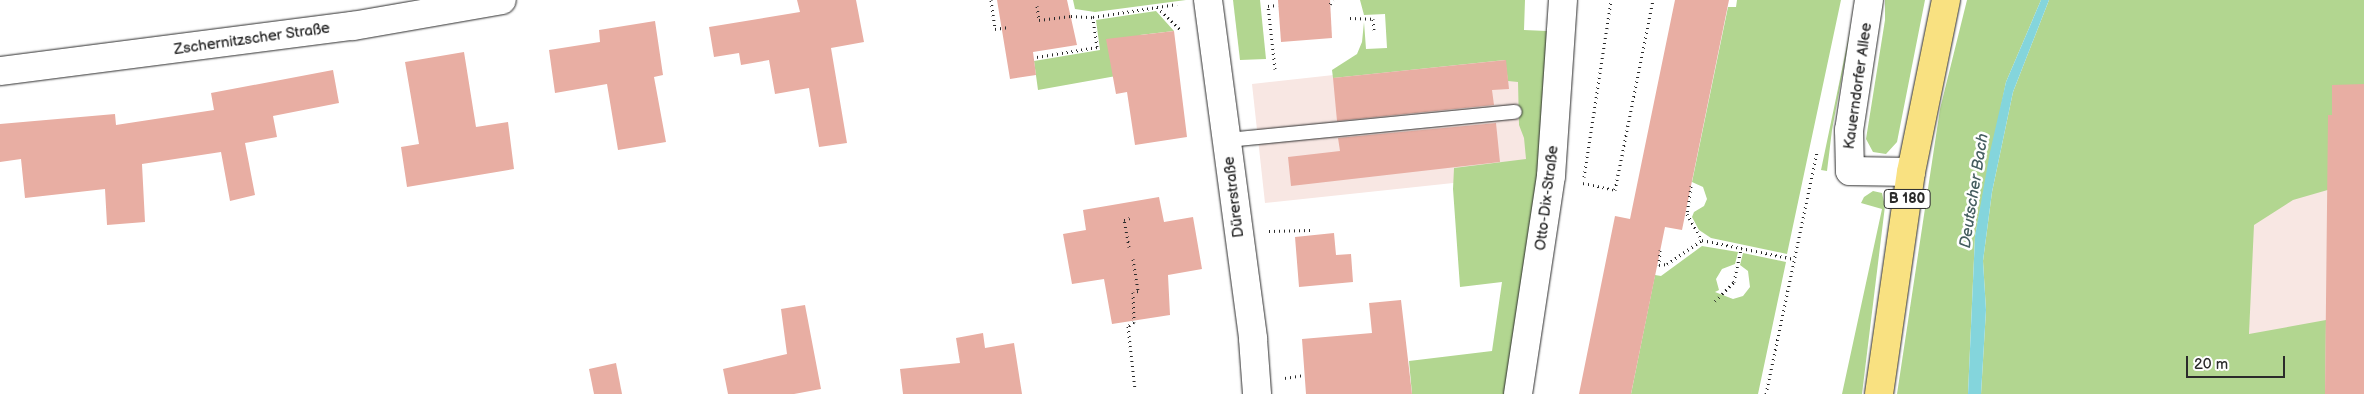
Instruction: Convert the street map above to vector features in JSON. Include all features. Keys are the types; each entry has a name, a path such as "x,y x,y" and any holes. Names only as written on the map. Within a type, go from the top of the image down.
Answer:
{"main road":[{"name":"B 180","path":"1879,394 1911,172 1946,2"}],"street":[{"name":"Zschernitzscher Straße","path":"0,70 353,26 502,0"},
{"name":"Otto-Dix-Straße","path":"1518,394 1551,176 1563,0"},
{"name":"Kauerndorfer Allee","path":"1869,0 1849,130 1850,171 1911,172"},
{"name":"Dürerstraße","path":"1197,1 1227,140 1255,353 1257,394"}],"lane":[{"path":"1227,140 1515,112"}],"path":[{"path":"991,0 996,29 1009,27"},
{"path":"1583,183 1615,190 1653,0"},
{"path":"1037,6 1039,20 1071,16 1093,17 1197,1"},
{"path":"1275,69 1268,6 1278,5"},
{"path":"1157,7 1186,35"},
{"path":"1037,57 1097,47 1093,17"},
{"path":"1350,18 1373,19 1374,30"},
{"path":"1766,394 1819,143"},
{"path":"1691,186 1687,214 1702,240"},
{"path":"1129,247 1124,220 1130,218"},
{"path":"1238,229 1311,230"},
{"path":"1660,250 1659,265 1667,264 1702,240 1794,259"},
{"path":"1715,301 1734,282 1741,248"},
{"path":"1133,259 1138,290 1134,292 1134,322 1128,326 1135,389"}],"shaded area":[{"path":"1524,54 1537,174 1265,203 1252,84"},
{"path":"2364,79 2364,394 2246,394 2259,86"}],"green space":[{"path":"1073,0 1186,0 1095,12 1075,9"},
{"path":"1233,0 1260,0 1266,59 1240,60"},
{"path":"1360,0 1525,0 1524,30 1547,31 1537,189 1509,394 1412,394 1409,361 1492,351 1502,282 1460,287 1453,189 1454,168 1526,159 1524,138 1519,125 1518,82 1508,81 1505,60 1333,78 1332,70 1357,54 1362,42 1364,22 1366,49 1387,48 1385,14 1364,15"},
{"path":"1737,0 1841,0 1787,254 1711,238 1699,230 1692,217 1694,212 1704,206 1707,199 1703,187 1692,182 1728,7 1736,7"},
{"path":"1885,0 1925,0 1897,142 1886,154 1873,152 1866,139 1885,20"},
{"path":"1967,0 2041,0 2006,82 1975,236 1968,394 1897,394 1940,109"},
{"path":"2049,0 2364,0 2364,85 2332,85 2332,115 2328,115 2331,189 2293,200 2254,225 2249,334 2326,320 2325,394 1981,394 1986,310 1983,261 1992,192 2013,92"},
{"path":"1156,11 1174,31 1140,35 1144,71 1038,90 1034,61 1100,50 1096,20"},
{"path":"1854,12 1832,130 1827,171 1821,170"},
{"path":"1873,191 1882,193 1885,206 1862,394 1842,394 1882,209 1861,203 1864,197"},
{"path":"1702,246 1738,252 1735,264 1722,269 1716,279 1719,290 1715,292 1733,299 1743,296 1750,287 1748,271 1740,265 1743,253 1786,262 1758,394 1631,394 1655,275 1661,276"}],"water":[{"path":"2041,0 2049,0 2013,92 1992,192 1983,261 1986,310 1981,394 1968,394 1975,236 1990,152 2006,82"}],"building":[{"path":"797,0 856,0 864,42 831,48 847,143 819,147 809,88 775,94 769,60 741,65 739,53 714,57 709,27 800,12"},
{"path":"997,0 1067,0 1077,45 1033,52 1036,75 1010,79"},
{"path":"1278,0 1330,0 1332,38 1281,42"},
{"path":"1675,0 1729,0 1682,230 1665,227 1631,394 1579,394 1615,216 1630,219"},
{"path":"655,21 663,75 654,77 666,142 618,150 607,84 555,93 549,50 600,42 599,30"},
{"path":"1174,31 1187,137 1135,145 1127,92 1116,94 1106,39"},
{"path":"464,52 476,127 508,122 514,169 407,187 401,147 419,144 405,62"},
{"path":"1506,60 1509,89 1492,90 1494,105 1337,121 1333,78"},
{"path":"333,70 339,103 273,116 277,137 245,143 255,195 230,201 221,152 142,164 145,222 107,225 105,189 25,198 21,159 0,162 0,124 115,114 116,125 214,110 211,93"},
{"path":"2364,84 2364,394 2325,394 2328,115 2332,115 2332,85"},
{"path":"1496,123 1500,162 1291,186 1288,157 1340,151 1338,138"},
{"path":"1159,197 1164,222 1193,217 1202,269 1168,275 1170,315 1112,324 1104,279 1072,284 1063,234 1086,230 1083,210"},
{"path":"1334,233 1336,255 1351,254 1353,282 1299,287 1295,237"},
{"path":"1401,300 1412,394 1306,394 1302,339 1372,333 1369,303"},
{"path":"805,305 821,389 794,394 728,394 723,369 787,354 781,309"},
{"path":"983,333 985,348 1014,343 1022,394 903,394 900,369 960,363 956,338"},
{"path":"616,363 622,394 594,394 589,369"}],"water label":[{"name":"Deutscher Bach","path":"1975,191"}]}
